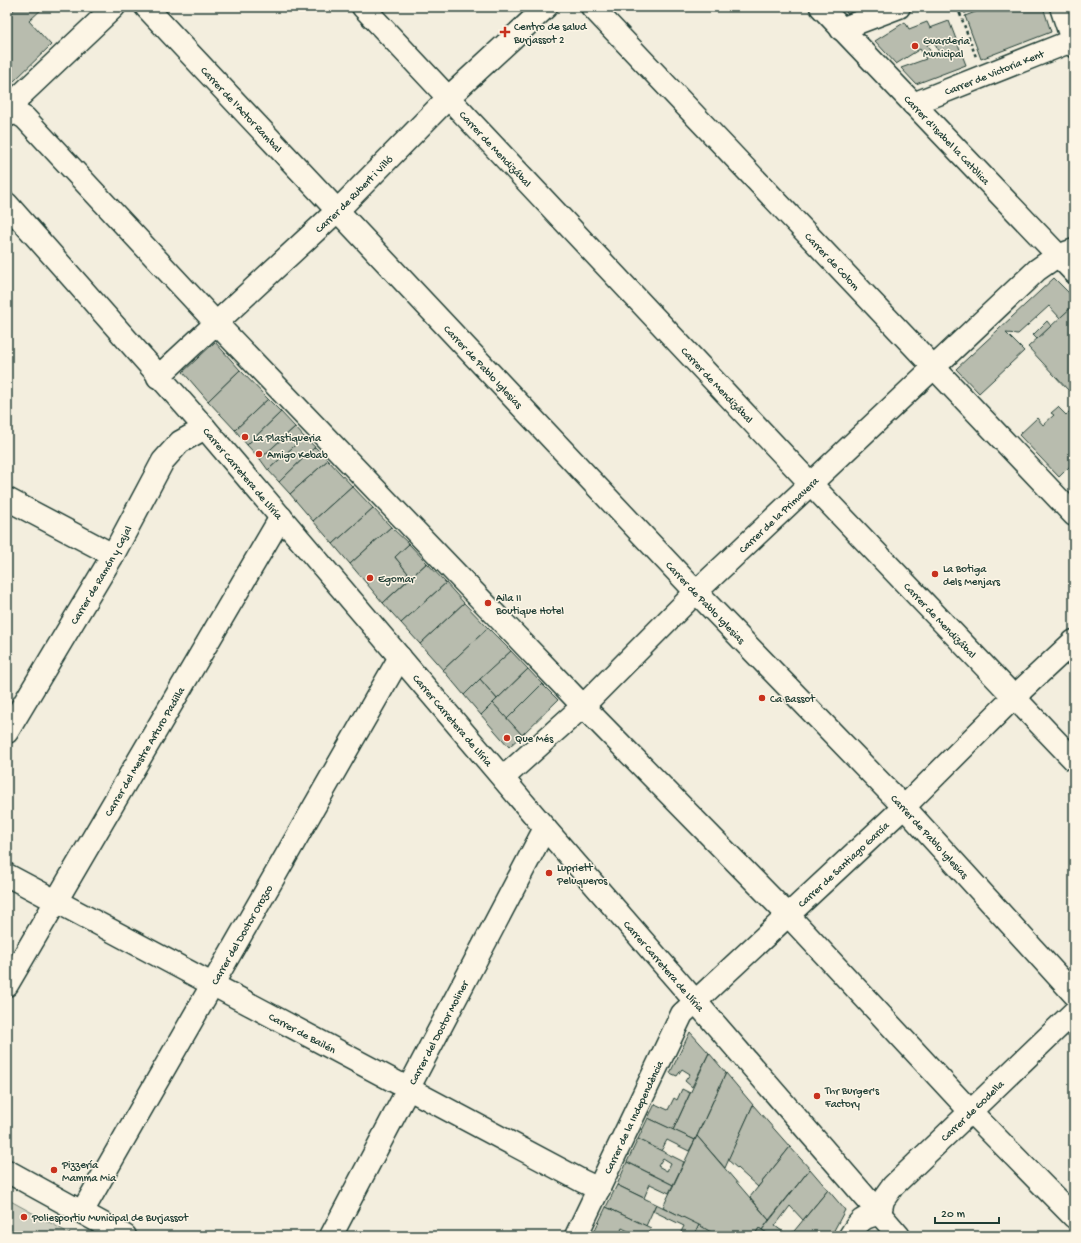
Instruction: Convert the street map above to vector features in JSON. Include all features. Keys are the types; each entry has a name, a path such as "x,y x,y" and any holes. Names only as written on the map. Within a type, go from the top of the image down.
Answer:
{"street":[{"path":"8,115 21,95 114,7"},
{"name":"Carrer de l'Actor Rambal","path":"146,7 338,210"},
{"name":"Carrer de Mendizábal","path":"363,7 810,483 1015,696 1074,760"},
{"name":"Carrer de Rubert i Villó","path":"158,377 338,210 449,97 546,7"},
{"name":"Carrer de Colom","path":"592,7 1074,515"},
{"name":"Carrer d'Isabel la Catòlica","path":"821,7 913,104 1066,253 1074,272"},
{"path":"841,29 899,7"},
{"path":"1061,7 1073,42"},
{"name":"Carrer de Victoria Kent","path":"913,104 1073,42"},
{"path":"8,115 18,114 25,118 216,323 583,706 789,916 970,1111 1074,1217"},
{"name":"Carrer Carretera de Llíria","path":"7,204 158,377 205,428 545,828 899,1236"},
{"name":"Carrer de Pablo Iglesias","path":"338,210 696,592 904,807 1074,994"},
{"name":"Carrer de la Primavera","path":"503,778 583,706 696,592 1037,270 1066,253"},
{"name":"Carrer de Ramón y Cajal","path":"7,732 14,706 113,555 163,461 180,442 205,428"},
{"path":"7,498 113,555"},
{"name":"Carrer del Mestre Arturo Padilla","path":"7,985 281,517"},
{"name":"Carrer de Santiago García","path":"695,1002 789,916 904,807 1015,696 1074,641"},
{"name":"Carrer del Doctor Orozco","path":"82,1212 213,986 400,657"},
{"name":"Carrer del Doctor Moliner","path":"331,1236 545,828"},
{"name":"Carrer de Bailén","path":"7,875 213,986 582,1181 599,1188"},
{"name":"Carrer de la Independència","path":"576,1236 682,1014 695,1002"},
{"name":"Carrer de Godella","path":"880,1214 883,1200 893,1186 1074,1012"},
{"path":"7,1171 126,1236"},
{"path":"850,1236 860,1220 869,1216 880,1214"}],"path":[{"path":"958,7 978,62"},
{"path":"960,14 980,7"}],"shaded area":[{"name":"Poliesportiu Municipal de Burjassot","path":"7,1199 74,1236 7,1236"}],"building":[{"path":"17,7 44,7 29,21 51,45 11,84 7,80 7,16"},
{"path":"841,7 907,7 859,25"},
{"path":"988,7 1043,7 1051,32 981,59 965,16"},
{"path":"949,21 966,65 916,84 901,68 926,59 920,49 896,64 875,41 905,22 909,29 927,22 930,28","holes":["934,41 939,54 933,56 927,45"]},
{"path":"1054,278 1074,298 1074,305 1060,318 1049,306 1018,334 1006,333 1024,351 979,393 956,369"},
{"path":"1074,305 1074,384 1068,390 1028,347"},
{"path":"1047,321 1051,326 1037,339 1033,335"},
{"path":"215,342 240,370 208,401 183,372"},
{"path":"240,370 268,399 235,430 208,401"},
{"path":"268,399 281,412 247,445 235,430"},
{"path":"1058,407 1066,415 1073,408 1074,409 1074,462 1059,477 1019,435 1037,418 1043,425 1054,415 1051,413"},
{"path":"281,412 295,427 260,459 247,445"},
{"path":"295,427 304,437 268,470 260,459"},
{"path":"304,437 315,447 279,482 268,470"},
{"path":"315,447 328,460 290,494 279,482"},
{"path":"328,460 352,486 313,521 290,494"},
{"path":"352,486 373,508 333,544 313,521"},
{"path":"373,508 391,527 350,564 333,544"},
{"path":"391,527 409,544 395,557 411,577 383,603 350,564"},
{"path":"409,544 427,563 411,577 395,557"},
{"path":"427,563 446,583 401,623 383,603"},
{"path":"446,583 464,603 420,644 401,623"},
{"path":"464,603 488,628 443,670 420,644"},
{"path":"488,628 511,651 464,695 443,670"},
{"path":"511,651 528,669 497,699 480,679"},
{"path":"528,669 542,684 507,719 493,703"},
{"path":"480,679 497,699 481,715 464,695"},
{"path":"542,684 558,700 522,735 507,719"},
{"path":"493,703 522,735 509,747 481,715"},
{"path":"690,1032 709,1053 692,1087 685,1081 690,1074 682,1069 677,1076 670,1073"},
{"path":"709,1053 726,1073 695,1140 673,1130"},
{"path":"726,1073 753,1105 725,1168 697,1136"},
{"path":"682,1089 690,1093 673,1130 648,1118 655,1104 668,1110 674,1098 677,1100"},
{"path":"753,1105 790,1147 758,1187 728,1160"},
{"path":"648,1118 695,1140 689,1151 667,1140 661,1151 638,1139"},
{"path":"697,1136 769,1220 762,1230 759,1228 754,1236 718,1236 663,1207"},
{"path":"638,1139 684,1162 673,1185 627,1162","holes":["663,1158 671,1163 667,1171 658,1166"]},
{"path":"790,1147 810,1169 769,1220 750,1197"},
{"path":"627,1162 673,1185 669,1193 650,1184 644,1198 617,1185"},
{"path":"810,1169 828,1190 803,1220 790,1206 775,1226 789,1236 772,1236 762,1230"},
{"path":"617,1185 656,1204 646,1226 606,1207"},
{"path":"828,1190 845,1210 831,1236 790,1236"},
{"path":"656,1204 699,1225 694,1236 679,1236 684,1226 653,1211"},
{"path":"606,1207 651,1228 647,1236 630,1236 632,1233 622,1228 619,1236 592,1236"},
{"path":"699,1225 718,1236 694,1236"},
{"path":"759,1228 762,1230 772,1236 754,1236"}],"place":[{"name":"Centro de salud Burjassot 2","path":"505,32"},
{"name":"Guarderia Municipal","path":"915,46"},
{"name":"La Plastiqueria","path":"245,437"},
{"name":"Amigo Kebab","path":"259,454"},
{"name":"La Botiga dels Menjars","path":"935,574"},
{"name":"Egomar","path":"370,578"},
{"name":"Aila II Boutique Hotel","path":"488,603"},
{"name":"Ca Bassot","path":"762,698"},
{"name":"Que Més","path":"507,738"},
{"name":"Lupriett Peluqueros","path":"549,873"},
{"name":"Thr Burger's Factory","path":"817,1096"},
{"name":"Pizzería Mamma Mia","path":"54,1170"},
{"name":"Poliesportiu Municipal de Burjassot","path":"24,1217"}]}
